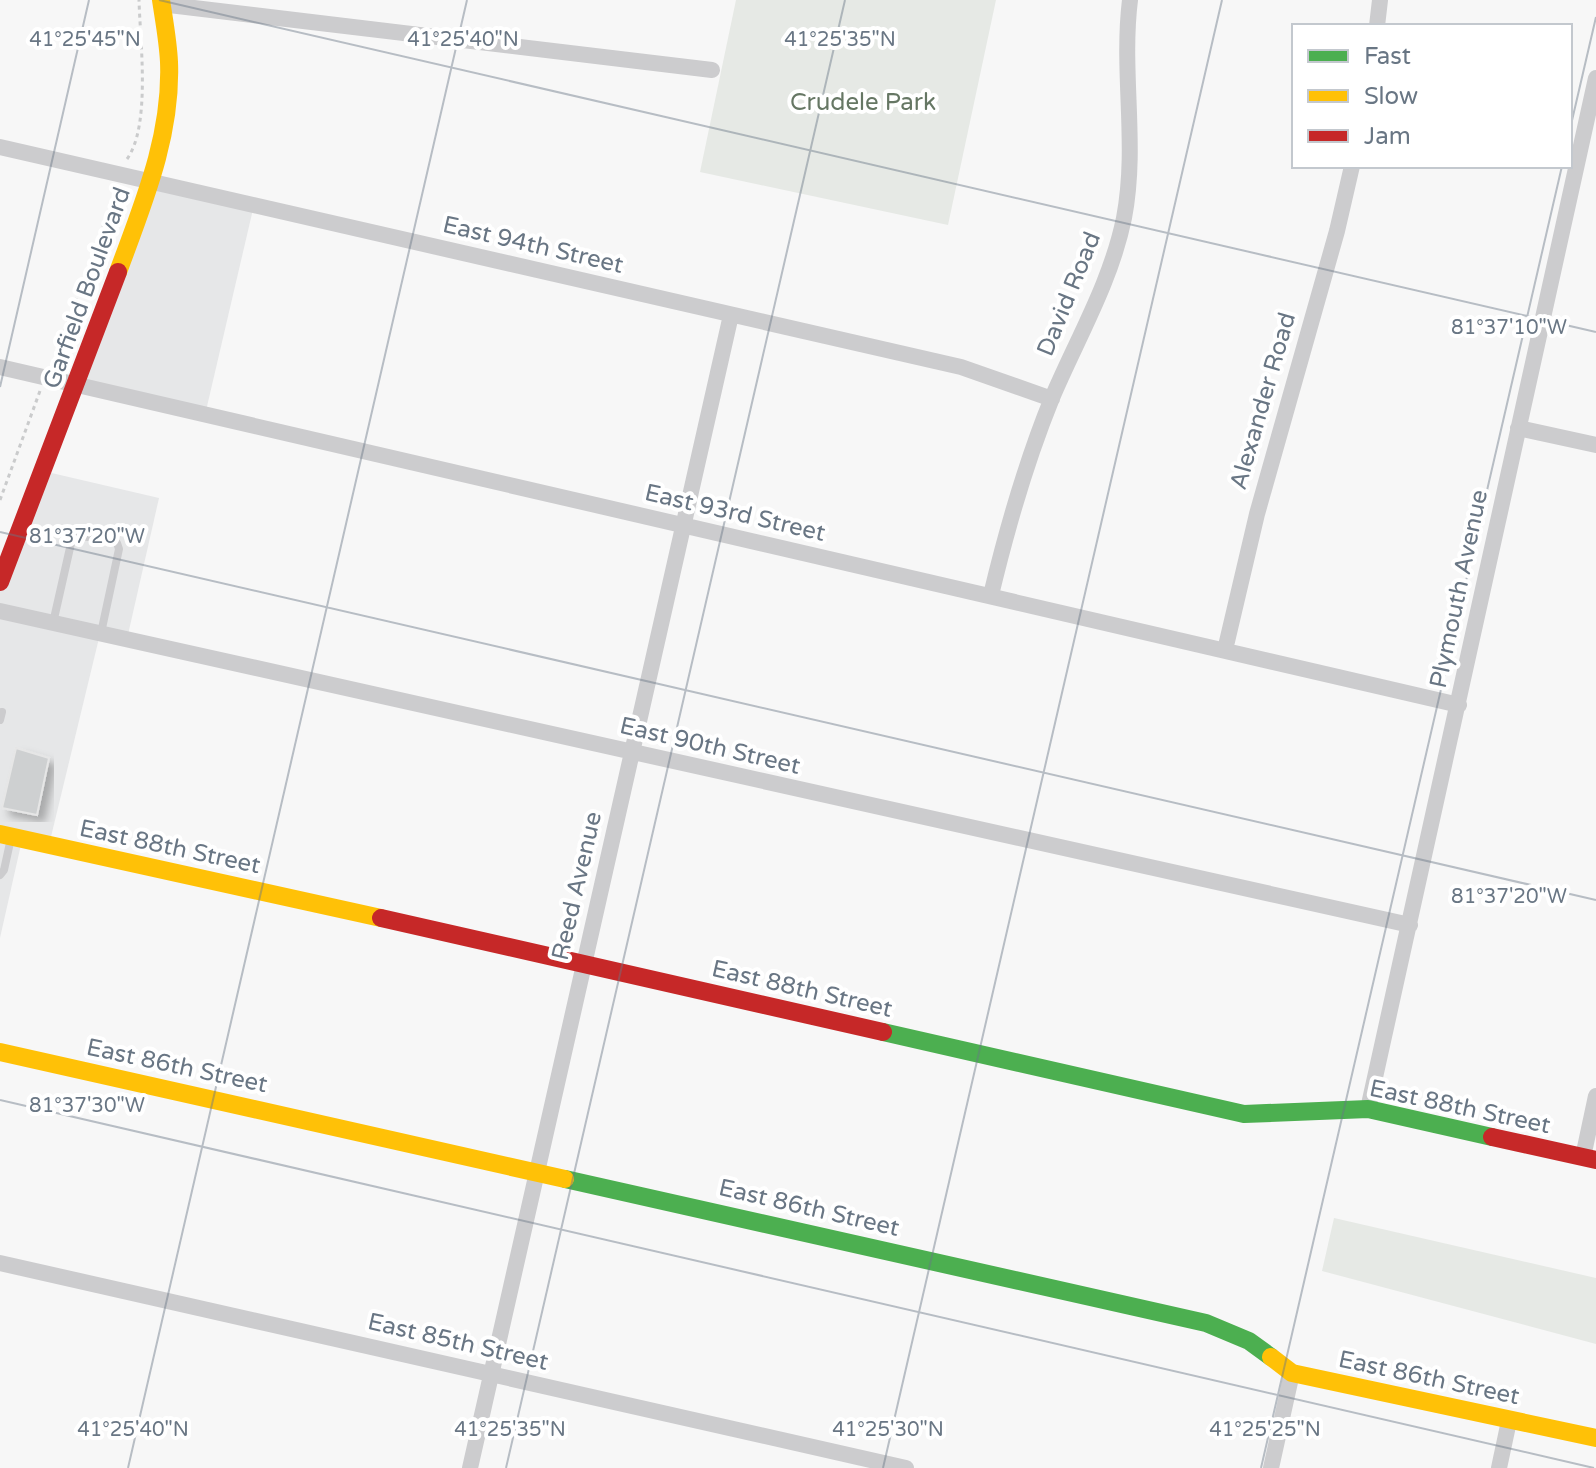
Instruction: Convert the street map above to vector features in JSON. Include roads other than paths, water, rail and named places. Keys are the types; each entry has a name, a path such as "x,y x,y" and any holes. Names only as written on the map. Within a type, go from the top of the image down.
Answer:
{"street":[{"name":"David Road","path":"991,595 1016,500 1052,399 1103,285 1124,217 1130,160 1126,62 1130,0"},
{"path":"1377,24 1380,0"},
{"path":"161,2 712,70"},
{"name":"Garfield Boulevard","path":"0,582 152,181 166,121 169,62 161,2"},
{"name":"Plymouth Avenue","path":"1368,1109 1596,78"},
{"name":"East 94th Street","path":"0,147 961,367 1052,399"},
{"name":"Alexander Road","path":"1225,650 1262,492 1337,231 1352,168"},
{"name":"Reed Avenue","path":"470,1468 731,315"},
{"name":"East 93rd Street","path":"0,367 1459,705"},
{"path":"1518,428 1596,445"},
{"name":"East 90th Street","path":"0,611 1410,925"},
{"name":"East 88th Street","path":"5,836 584,963 1244,1114 1368,1109 1589,1159"},
{"name":"East 86th Street","path":"0,1052 1206,1323 1249,1341 1292,1373 1596,1438"},
{"path":"1589,1159 1596,1096"},
{"name":"East 85th Street","path":"0,1263 906,1468"},
{"path":"1271,1468 1292,1373"},
{"path":"1499,1468 1509,1421"}],"lane":[{"path":"53,623 72,539 76,535 88,537"},
{"path":"101,633 119,549 117,543 107,540"},
{"path":"0,875 4,870 5,836"}],"park label":[{"name":"Crudele Park","path":"863,102"}]}
